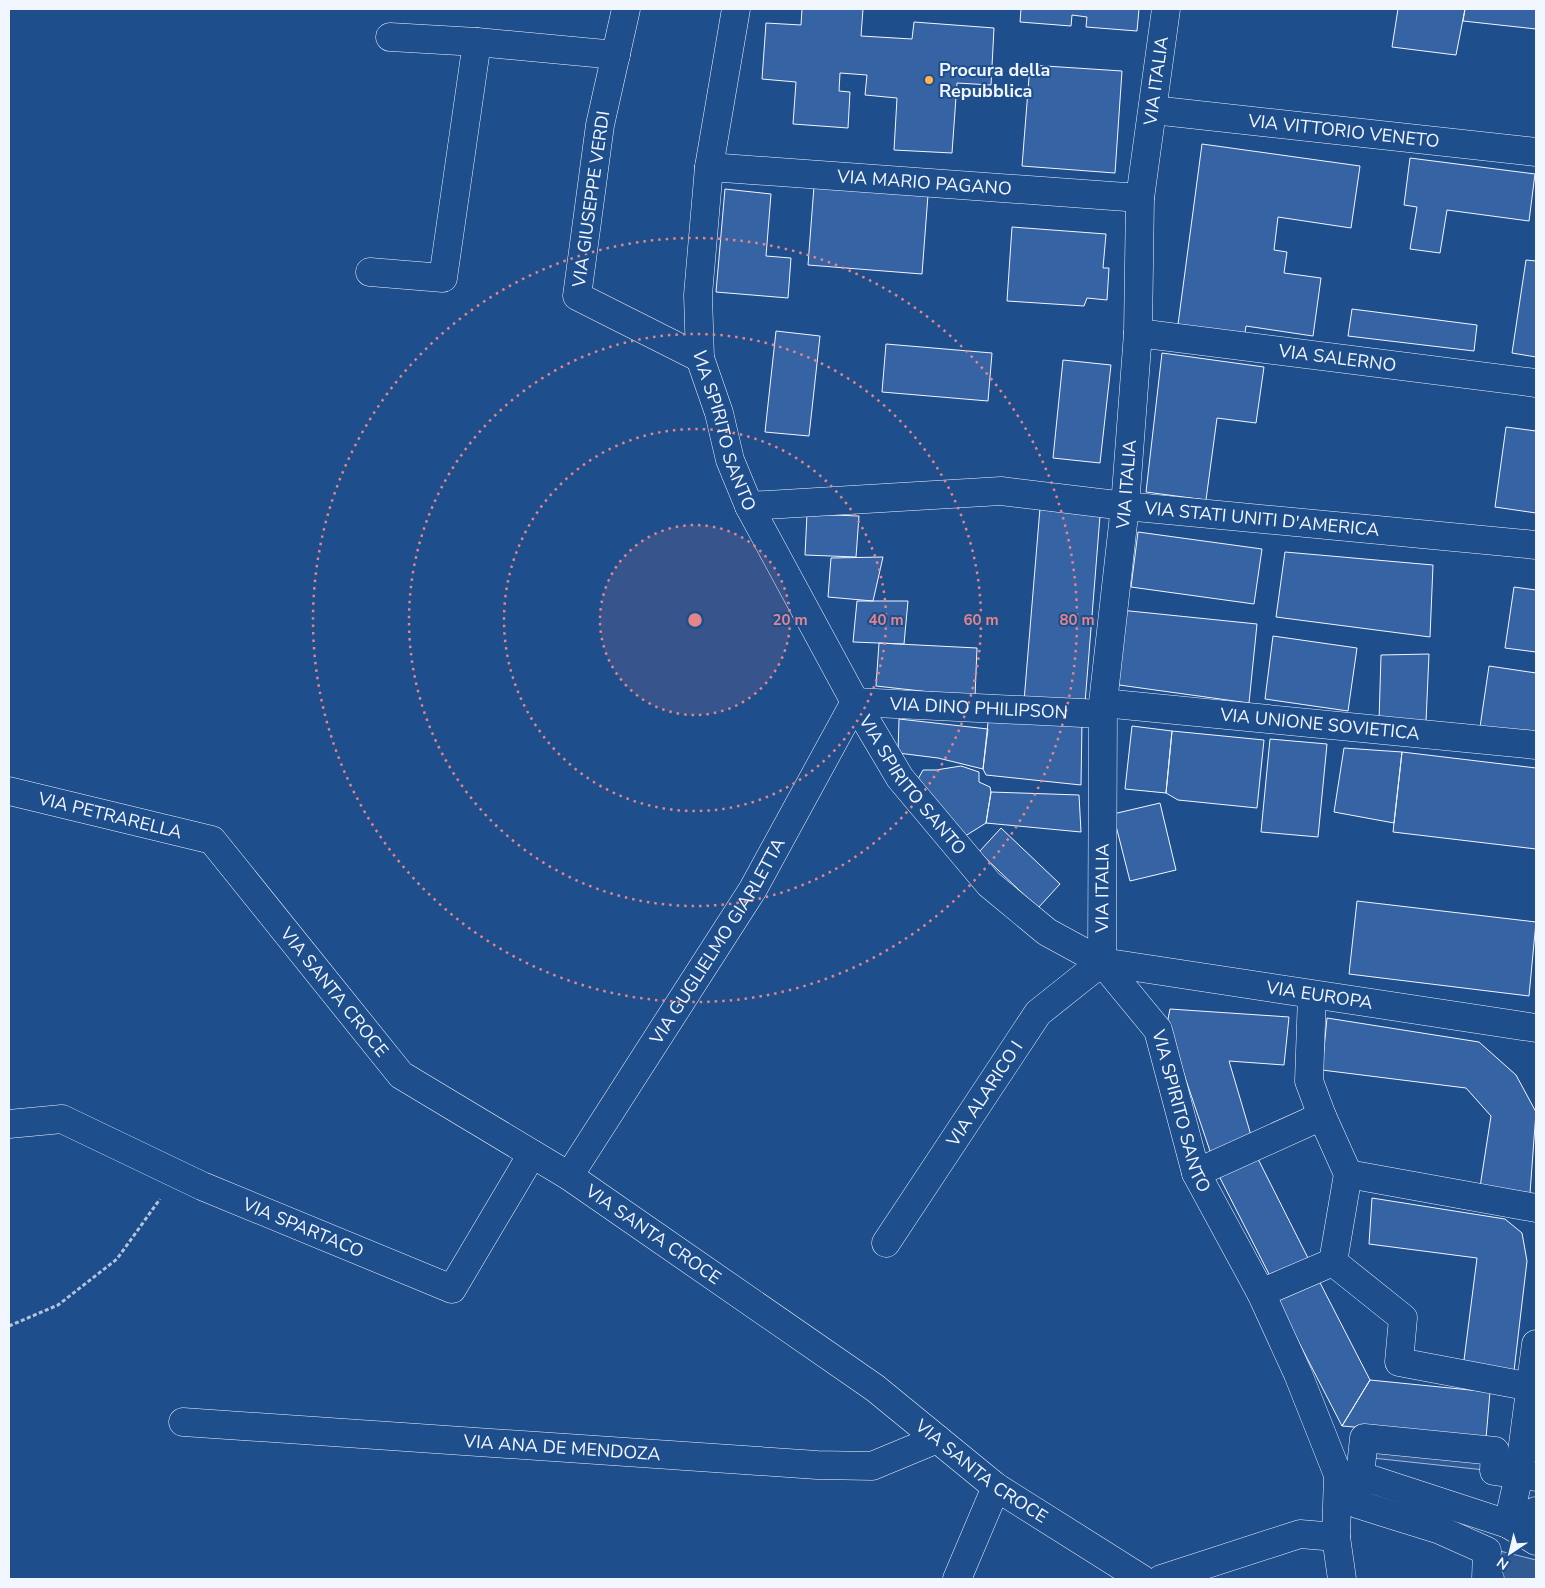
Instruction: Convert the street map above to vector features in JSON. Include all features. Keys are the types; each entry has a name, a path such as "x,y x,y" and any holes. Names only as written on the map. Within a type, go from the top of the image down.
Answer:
{"street":[{"name":"VIA GIUSEPPE VERDI","path":"626,9 600,125 577,296 700,358"},
{"name":"VIA SPIRITO SANTO","path":"736,9 709,167 698,295 700,358 719,413 730,460 749,506 855,702 900,778 989,884 1047,932 1102,962 1158,1030 1196,1173 1261,1293 1298,1374 1350,1476"},
{"name":"VIA ITALIA","path":"1102,962 1103,708 1125,506 1138,333 1140,198 1166,9"},
{"path":"390,37 478,42 616,55"},
{"path":"370,272 443,278 478,42"},
{"name":"VIA VITTORIO VENETO","path":"1153,110 1536,152"},
{"name":"VIA MARIO PAGANO","path":"709,167 1140,198"},
{"name":"VIA SALERNO","path":"1138,333 1536,383"},
{"name":"VIA STATI UNITI D'AMERICA","path":"749,506 1001,491 1125,506 1536,545"},
{"name":"VIA DINO PHILIPSON","path":"855,702 1103,708"},
{"name":"VIA GUGLIELMO GIARLETTA","path":"569,1176 753,889 855,702"},
{"name":"VIA UNIONE SOVIETICA","path":"1103,708 1536,745"},
{"name":"VIA PETRARELLA","path":"9,791 212,840"},
{"name":"VIA SANTA CROCE","path":"212,840 401,1075 569,1176 875,1388 996,1487 1142,1579"},
{"name":"VIA EUROPA","path":"1102,962 1536,1028"},
{"name":"VIA ALARICO I","path":"886,1244 1038,1013 1102,962"},
{"path":"1312,995 1309,1081 1322,1116 1348,1174 1333,1262"},
{"path":"1196,1173 1322,1116"},
{"name":"VIA SPARTACO","path":"9,1124 62,1119 179,1175 452,1289 532,1154"},
{"path":"1348,1174 1536,1208"},
{"path":"1261,1293 1333,1262"},
{"path":"1333,1262 1403,1318 1399,1362 1531,1387"},
{"path":"1508,1524 1528,1476 1531,1387 1536,1344"},
{"name":"VIA ANA DE MENDOZA","path":"183,1422 817,1465 872,1466 937,1439"},
{"path":"1342,1579 1336,1538 1350,1476 1364,1438 1495,1451 1494,1471 1528,1476"},
{"path":"1350,1476 1508,1524 1536,1541"},
{"path":"1350,1476 1358,1504 1440,1530 1487,1551 1486,1578 1490,1579"},
{"path":"957,1579 996,1487"},
{"path":"1508,1524 1536,1511"},
{"path":"1161,1579 1300,1534 1336,1538"}],"path":[{"path":"9,1326 58,1305 117,1259 155,1204 179,1175"}],"shaded area":[{"path":"1364,1438 1495,1451 1494,1471 1363,1457"},
{"path":"1500,1551 1536,1560 1536,1579 1490,1579"}],"building":[{"name":"Procura della Repubblica","path":"802,9 863,9 861,36 912,39 914,22 994,28 991,85 957,83 952,153 894,150 897,98 865,95 867,75 840,73 839,91 850,92 848,128 793,124 796,82 762,79 766,23 801,25"},
{"path":"1021,9 1139,9 1137,31 1086,27 1087,17 1072,15 1071,26 1020,22"},
{"path":"1398,9 1465,9 1456,55 1392,47"},
{"path":"1465,9 1536,9 1536,29 1463,21"},
{"path":"1030,65 1122,71 1115,173 1022,166"},
{"path":"1202,144 1360,166 1351,228 1278,217 1274,250 1287,252 1284,273 1321,278 1313,336 1246,326 1244,340 1177,332"},
{"path":"1410,158 1535,174 1529,221 1447,210 1440,253 1410,249 1417,207 1404,205"},
{"path":"814,186 928,195 922,274 808,265"},
{"path":"725,189 771,194 766,256 791,258 788,298 716,292"},
{"path":"1012,227 1106,234 1103,268 1109,268 1107,300 1087,298 1084,306 1007,301"},
{"path":"1526,260 1536,261 1536,357 1512,353"},
{"path":"1352,309 1477,325 1474,351 1348,336"},
{"path":"776,331 820,336 809,436 765,432"},
{"path":"886,344 992,353 988,401 882,392"},
{"path":"1162,353 1264,367 1256,423 1217,418 1206,500 1146,492"},
{"path":"1063,360 1111,365 1100,463 1053,458"},
{"path":"1506,427 1536,431 1536,513 1495,507"},
{"path":"1040,508 1100,516 1085,703 1024,701"},
{"path":"807,514 859,516 856,557 805,555"},
{"path":"1138,532 1262,549 1254,604 1131,587"},
{"path":"1285,552 1433,565 1430,637 1276,617"},
{"path":"883,557 873,601 828,597 831,558"},
{"path":"1514,587 1536,590 1536,652 1505,648"},
{"path":"857,601 908,601 904,644 853,642"},
{"path":"1120,610 1257,624 1249,703 1112,684"},
{"path":"1273,636 1357,648 1348,711 1265,699"},
{"path":"879,643 977,648 975,697 876,686"},
{"path":"1429,654 1426,722 1379,721 1381,655"},
{"path":"1489,666 1536,673 1536,735 1480,727"},
{"path":"989,713 1082,721 1081,785 986,775 983,769"},
{"path":"899,719 988,729 983,769 938,758 898,753"},
{"path":"1132,726 1172,731 1166,793 1125,789"},
{"path":"1172,731 1264,740 1257,808 1178,800 1166,793"},
{"path":"1270,739 1327,744 1318,837 1261,832"},
{"path":"1344,748 1402,752 1394,823 1334,812"},
{"path":"1402,752 1536,768 1536,849 1393,832"},
{"path":"961,766 979,772 979,782 990,787 991,792 986,823 962,838 918,779 923,770"},
{"path":"991,792 1079,795 1081,832 986,823"},
{"path":"1160,803 1176,870 1130,881 1113,814"},
{"path":"1001,828 1060,884 1038,908 979,852"},
{"path":"1357,901 1536,922 1529,996 1349,974"},
{"path":"1170,1009 1289,1017 1284,1065 1229,1061 1253,1142 1211,1154 1167,1024"},
{"path":"1327,1018 1479,1042 1516,1075 1536,1112 1530,1193 1480,1187 1491,1116 1466,1088 1322,1070"},
{"path":"1256,1155 1308,1258 1270,1276 1218,1174"},
{"path":"1372,1198 1505,1219 1522,1233 1527,1261 1514,1371 1463,1368 1477,1258 1369,1244"},
{"path":"1315,1273 1370,1380 1342,1426 1274,1294"},
{"path":"1370,1380 1490,1392 1486,1438 1342,1426"}],"place":[{"name":"Procura della Repubblica","path":"929,80"}]}
